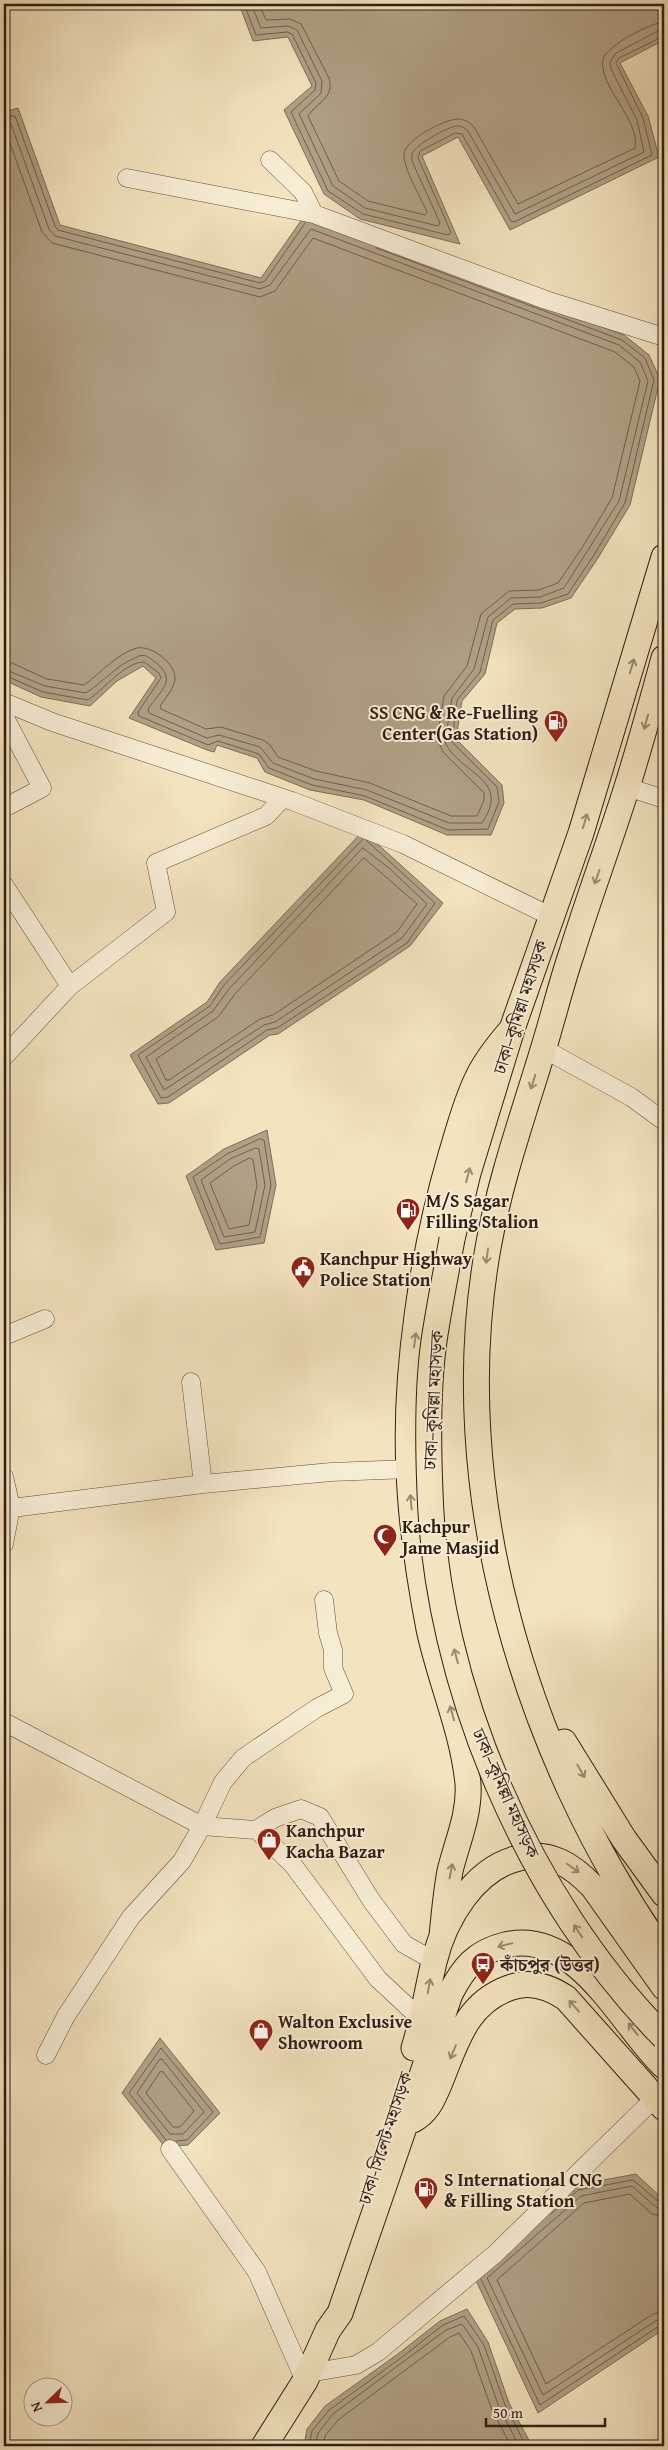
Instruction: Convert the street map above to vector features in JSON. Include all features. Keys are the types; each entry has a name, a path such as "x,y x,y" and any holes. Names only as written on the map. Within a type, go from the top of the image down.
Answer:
{"highway":[{"name":"ঢাকা–কুমিল্লা মহাসড়ক","path":"664,557 581,834 550,916 512,1029 468,1173 452,1239 434,1342 430,1392 430,1494 434,1544 443,1598 462,1679 497,1782 520,1835 551,1890 613,1978 664,2036"},
{"name":"ঢাকা–কুমিল্লা মহাসড়ক","path":"664,658 627,787 571,954 544,1049 513,1143 499,1193 488,1249 479,1312 476,1379 481,1464 492,1544 506,1608 541,1719 588,1830 618,1882 664,1954"},
{"path":"442,1936 450,1873 468,1806 468,1786 465,1763 429,1629 416,1545 409,1469 408,1420 412,1360 430,1241 445,1177 464,1113 478,1078 512,1029"},
{"path":"541,1719 566,1745 619,1833 664,1894"},
{"name":"ঢাকা-সিলেট মহাসড়ক","path":"328,2330 329,2310 423,2021 434,1961 442,1936 466,1893 486,1872 508,1860 527,1856 549,1857 572,1867 593,1887 664,1987"},
{"name":"ঢাকা-সিলেট মহাসড়ক","path":"264,2446 307,2377 328,2330 340,2313 450,1994 461,1973 475,1957 490,1948 513,1943 532,1944 572,1961 597,1984 664,2066"},
{"path":"407,2123 419,2116 430,2105 469,2015 498,1992 518,1984 552,1988 566,1998 660,2103"}],"street":[{"path":"270,160 303,192 314,214"},
{"path":"126,178 314,214 546,300 664,337"},
{"path":"4,702 52,722 283,798 403,844 550,916"},
{"path":"4,716 42,788 4,808"},
{"path":"627,787 664,799"},
{"path":"4,1057 70,986 166,912 156,862 266,816 283,798"},
{"path":"4,885 70,986"},
{"path":"544,1049 630,1097 664,1121"},
{"path":"4,1336 44,1319"},
{"path":"191,1382 203,1484"},
{"path":"8,1508 203,1484 331,1472 409,1469"},
{"path":"4,1477 8,1508 4,1544"},
{"path":"46,2055 66,2016 131,1917 182,1861 202,1826 223,1782 243,1758 317,1708 344,1694 333,1668 333,1650 328,1633 324,1600"},
{"path":"4,1722 202,1826 256,1830 275,1818 300,1809 320,1817 371,1900 404,1944 434,1961"},
{"path":"256,1830 293,1865 378,1979 423,2021"},
{"path":"170,2148 257,2272 307,2377 356,2365 378,2352 494,2254 660,2103"}],"water":[{"path":"239,4 664,4 664,40 620,63 648,116 659,157 510,230 458,137 422,156 460,244 360,219 324,194 284,110 312,86 288,37 253,41"},
{"path":"18,108 60,225 261,278 305,215 624,335 649,355 660,379 630,505 571,598 542,608 515,609 497,623 485,674 462,701 456,739 502,785 504,803 491,835 447,835 364,800 310,790 265,772 257,758 217,745 214,752 207,750 129,718 156,678 143,666 117,681 90,706 41,697 4,680 4,112"},
{"path":"363,831 443,903 410,946 278,1034 270,1035 169,1103 158,1104 130,1055 207,1002 220,982"},
{"path":"267,1130 276,1185 264,1243 216,1250 186,1176 224,1149"},
{"path":"160,2038 220,2113 188,2145 165,2147 122,2093"},
{"path":"636,2174 664,2200 664,2329 538,2413 473,2274 576,2185"},
{"path":"467,2309 488,2342 509,2403 531,2444 528,2446 304,2446 307,2429 325,2406 398,2354 440,2321"}],"place":[{"name":"SS CNG & Re-Fuelling Center(Gas Station)","path":"556,743"},
{"name":"M/S Sagar Filling Stalion","path":"408,1231"},
{"name":"Kanchpur Highway Police Station","path":"303,1289"},
{"name":"Kachpur Jame Masjid","path":"385,1557"},
{"name":"Kanchpur Kacha Bazar","path":"269,1861"},
{"name":"কাঁচপুর (উত্তর)","path":"483,1985"},
{"name":"Walton Exclusive Showroom","path":"261,2052"},
{"name":"S International CNG & Filling Station","path":"426,2210"}]}
